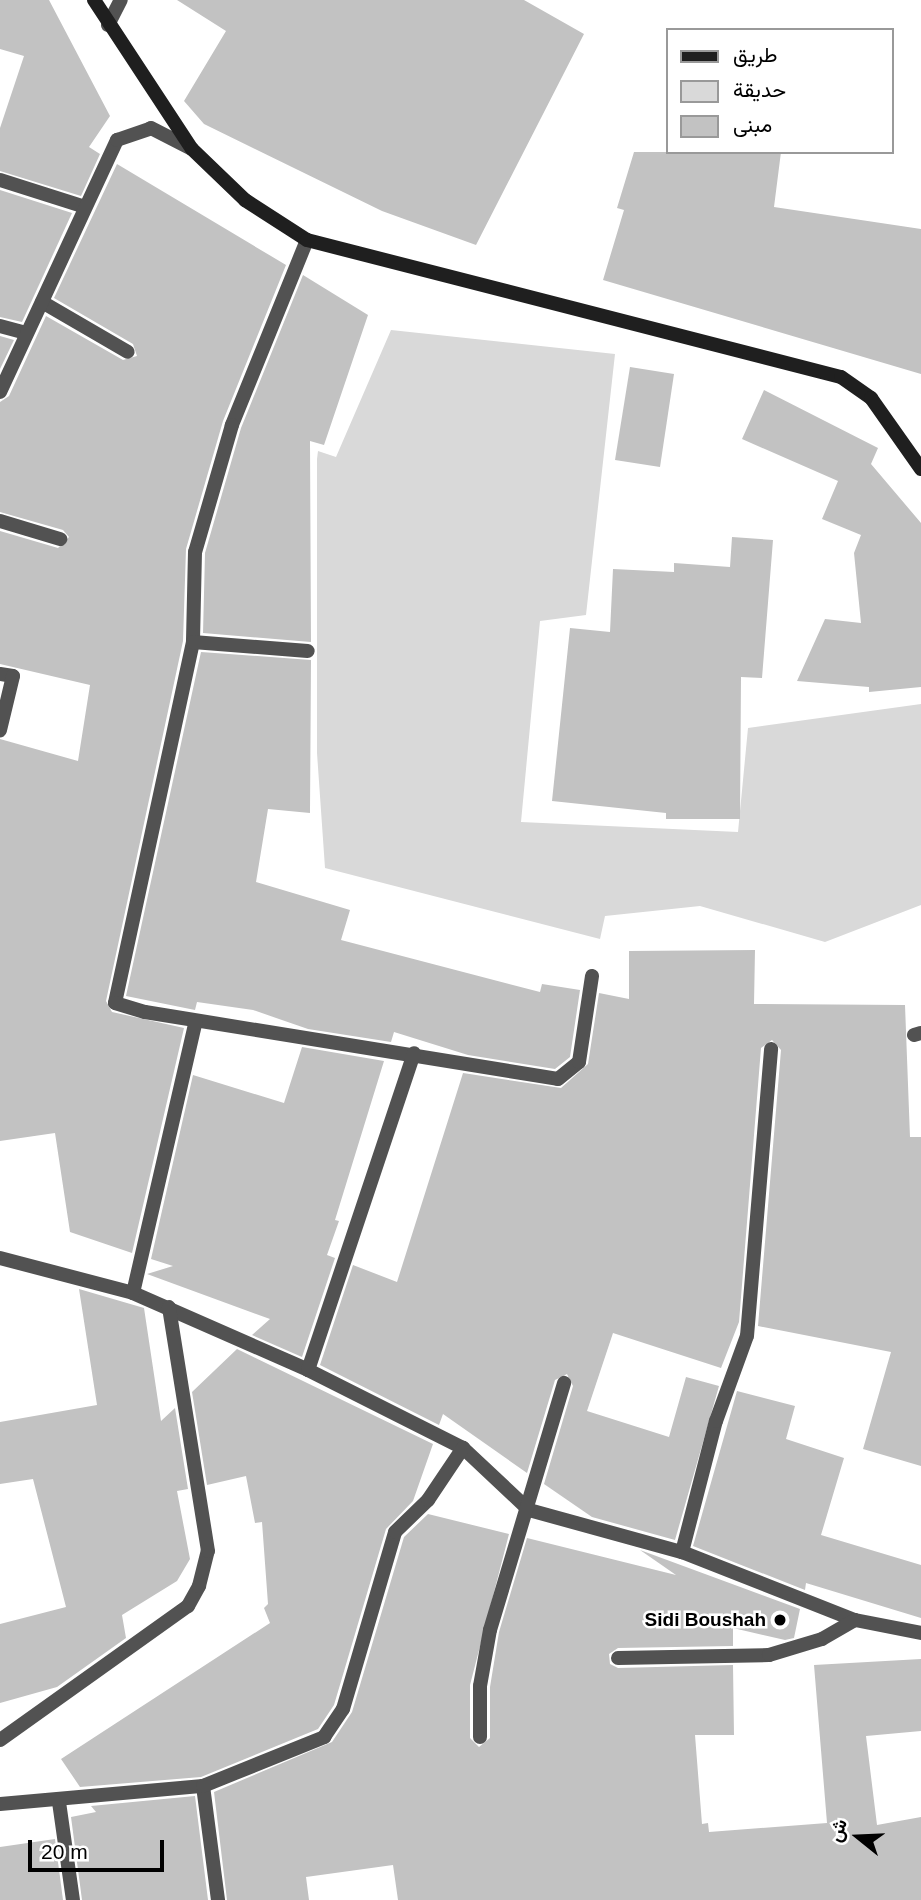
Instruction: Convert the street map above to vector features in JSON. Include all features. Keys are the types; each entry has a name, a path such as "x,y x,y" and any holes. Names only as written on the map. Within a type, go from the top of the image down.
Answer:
{"street":[{"path":"94,0 192,149 244,200 307,240 841,377 871,398 921,469"},
{"path":"108,25 121,0"},
{"path":"0,392 117,140 151,128 192,149"},
{"path":"0,180 85,207"},
{"path":"307,240 232,425 195,552 193,642 114,994 123,1007 196,1021 414,1053 531,1076 567,1077 579,1062 592,976"},
{"path":"42,302 128,352"},
{"path":"0,326 26,333"},
{"path":"0,521 60,539"},
{"path":"193,642 308,651"},
{"path":"0,674 13,676 0,730"},
{"path":"134,1293 196,1021"},
{"path":"682,1552 716,1421 747,1336 771,1049"},
{"path":"308,1370 414,1053"},
{"path":"0,1258 134,1293 308,1370 463,1448 529,1510 682,1552 855,1620 921,1633"},
{"path":"0,1740 179,1613 199,1586 208,1551 169,1307"},
{"path":"480,1737 480,1686 490,1630 529,1510 564,1382"},
{"path":"0,1804 59,1802 203,1786 324,1737 342,1709 395,1532 428,1500 463,1448"},
{"path":"618,1658 769,1655 822,1639 855,1620"},
{"path":"203,1786 219,1900"},
{"path":"59,1802 73,1900"}],"green space":[{"path":"391,330 615,354 586,615 540,621 521,822 738,832 748,728 921,704 921,905 825,942 700,906 605,916 600,939 325,868 317,753 317,459 318,451 336,457"}],"building":[{"path":"0,0 49,0 110,116 89,147 100,154 81,196 0,171 0,128 24,56 0,49"},
{"path":"177,0 524,0 584,34 476,245 382,211 204,124 184,101 226,31"},
{"path":"634,152 781,154 774,207 921,229 921,374 603,280 624,210 617,208"},
{"path":"117,164 286,265 223,421 186,549 183,641 106,1001 112,1012 184,1028 132,1253 70,1232 55,1133 0,1141 0,739 78,761 90,685 0,664 0,531 58,548 69,537 63,530 0,512 0,402 9,396 46,316 123,360 137,356 133,344 54,298"},
{"path":"0,190 72,213 22,322 0,317"},
{"path":"303,275 368,315 324,445 310,441 311,642 203,633 205,553 241,428"},
{"path":"0,336 14,340 0,369"},
{"path":"630,367 674,374 660,467 615,460"},
{"path":"764,390 878,448 871,464 921,523 921,687 869,692 869,687 797,681 825,619 861,623 854,553 861,535 822,519 838,481 742,439"},
{"path":"732,537 773,540 762,678 741,677 740,819 666,819 666,813 552,801 570,628 610,632 613,569 674,572 674,563 730,567"},
{"path":"201,652 311,660 310,813 268,809 256,882 350,910 341,940 540,992 542,984 580,990 570,1057 555,1069 468,1055 394,1032 391,1042 308,1029 253,1010 197,1002 195,1010 126,996"},
{"path":"755,950 754,1004 905,1005 910,1137 921,1137 921,1466 863,1449 891,1352 758,1326 781,1050 772,1040 761,1048 739,1322 721,1368 613,1333 587,1411 669,1437 686,1377 719,1386 675,1540 592,1517 544,1484 573,1386 567,1374 555,1380 527,1473 443,1414 439,1425 320,1365 353,1265 397,1282 463,1073 561,1088 588,1064 599,993 629,999 629,951"},
{"path":"302,1047 384,1061 335,1220 339,1221 327,1255 335,1258 302,1357 252,1335 270,1319 147,1274 173,1266 151,1259 193,1075 284,1103"},
{"path":"79,1289 144,1308 161,1421 175,1408 188,1489 177,1491 190,1559 177,1581 122,1615 126,1638 57,1687 0,1703 0,1624 66,1607 33,1479 0,1484 0,1422 97,1405"},
{"path":"237,1349 433,1444 413,1501 386,1529 334,1705 318,1729 201,1777 80,1787 61,1759 270,1623 264,1608 268,1604 262,1522 255,1523 246,1476 207,1485 192,1392"},
{"path":"737,1391 795,1406 786,1439 844,1458 821,1535 921,1565 921,1618 806,1583 805,1590 693,1546"},
{"path":"428,1514 509,1534 470,1685 470,1738 479,1747 490,1738 490,1687 499,1632 527,1538 676,1575 640,1550 800,1609 794,1638 785,1640 733,1628 733,1646 618,1648 609,1654 610,1664 618,1668 733,1665 734,1735 695,1735 702,1824 708,1823 709,1832 827,1823 814,1665 921,1659 921,1731 866,1736 877,1825 921,1817 921,1900 398,1900 393,1865 306,1877 309,1900 227,1900 214,1792 332,1742 352,1712 404,1537"},
{"path":"195,1796 208,1900 82,1900 71,1817 96,1812 91,1806"},
{"path":"55,1839 63,1900 0,1900 0,1847"}],"place":[{"name":"Sidi Boushah","path":"780,1620"}]}
